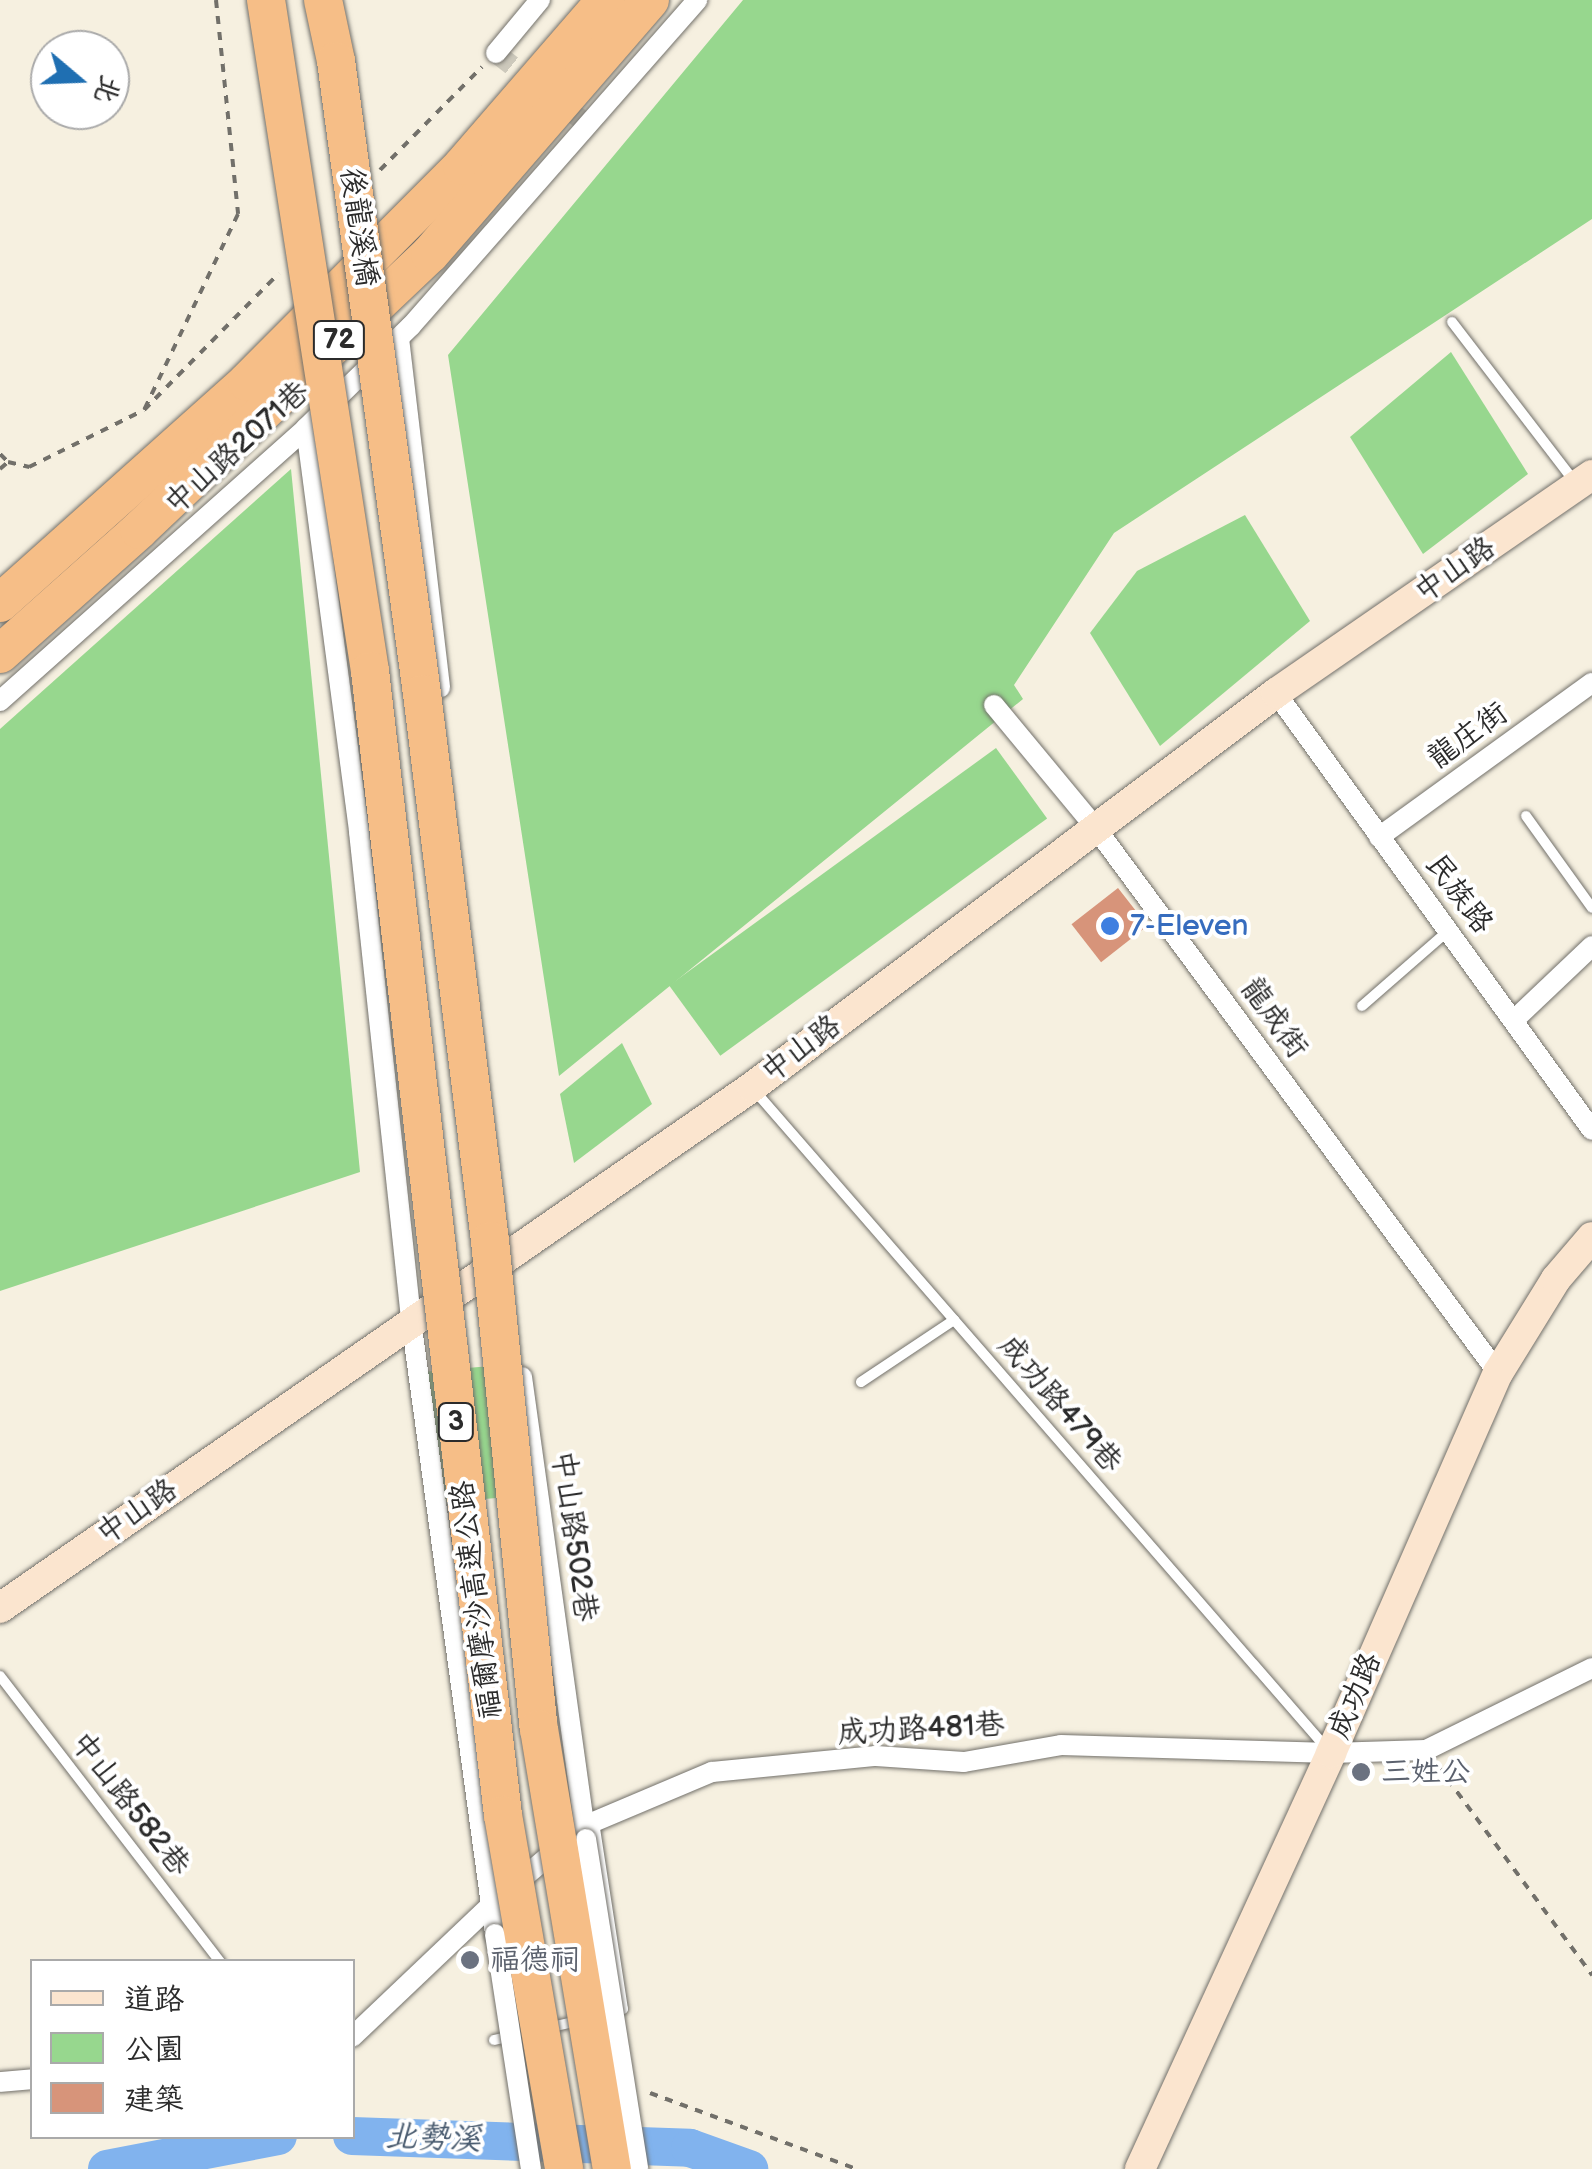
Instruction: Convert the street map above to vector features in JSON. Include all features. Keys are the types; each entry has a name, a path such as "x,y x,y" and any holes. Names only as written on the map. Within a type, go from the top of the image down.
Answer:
{"highway":[{"name":"後龍溪橋","path":"266,0 370,671"},
{"name":"後龍溪橋","path":"323,0 336,61 422,694"},
{"name":"72","path":"0,604 261,368 462,166 606,0"},
{"name":"72","path":"0,654 139,530 430,254 650,0"},
{"name":"福爾摩沙高速公路","path":"370,671 503,1816 564,2169"},
{"name":"福爾摩沙高速公路","path":"422,694 490,1241 539,1730 612,2169"}],"main road":[{"name":"中山路","path":"0,1608 504,1254 752,1087 1276,693 1587,487"},
{"name":"成功路","path":"1140,2169 1331,1753 1498,1372 1556,1280 1592,1237"}],"street":[{"path":"496,52 540,0"},
{"name":"中山路2071巷","path":"0,700 306,428 399,338 697,0"},
{"name":"中山路502巷","path":"399,338 504,1254 638,2169"},
{"path":"306,428 358,832 411,1320 490,1906 531,2169"},
{"name":"龍庄街","path":"1379,837 1592,683"},
{"name":"民族路","path":"1276,693 1592,1130"},
{"name":"龍成街","path":"994,705 1095,827 1498,1372"},
{"path":"1515,1019 1592,946"},
{"path":"1426,1750 1592,1668"},
{"name":"成功路481巷","path":"355,2034 490,1906 588,1829 712,1772 876,1756 964,1762 1060,1746 1331,1753 1426,1750"},
{"path":"0,2082 30,2079"}],"lane":[{"path":"1452,322 1587,487"},
{"path":"1526,816 1592,908"},
{"path":"1362,1006 1448,930"},
{"name":"成功路479巷","path":"752,1087 1331,1753"},
{"path":"861,1382 954,1320"},
{"name":"中山路582巷","path":"0,1676 218,1959"},
{"path":"494,2040 623,2009 588,1829"}],"path":[{"path":"144,410 238,214 216,0"},
{"path":"374,176 496,52"},
{"path":"0,454 8,462 29,467 144,410 279,272"},
{"path":"0,469 8,462"},
{"path":"1426,1750 1592,1976"},
{"path":"650,2093 857,2169"}],"green space":[{"path":"743,0 1592,0 1592,219 1114,533 1014,685 1023,699 559,1076 448,355"},
{"path":"1451,352 1528,474 1423,554 1350,437"},
{"path":"291,469 360,1172 0,1291 0,729"},
{"path":"1245,515 1310,621 1160,746 1090,633 1137,571"},
{"path":"996,748 1047,818 720,1056 669,985"},
{"path":"622,1043 652,1104 574,1163 560,1094"},
{"path":"514,1364 526,1495 437,1503 425,1372"}],"building":[{"name":"7-Eleven","path":"1118,888 1148,926 1101,962 1072,924"}],"waterway":[{"name":"北勢溪","path":"355,2136 690,2148 749,2169"},
{"name":"北勢溪","path":"107,2169 262,2139"}],"tunnel":[{"path":"496,53 587,124"}],"place":[{"name":"7-Eleven","path":"1110,926"},
{"name":"三姓公","path":"1361,1772"},
{"name":"福德祠","path":"470,1960"}]}
